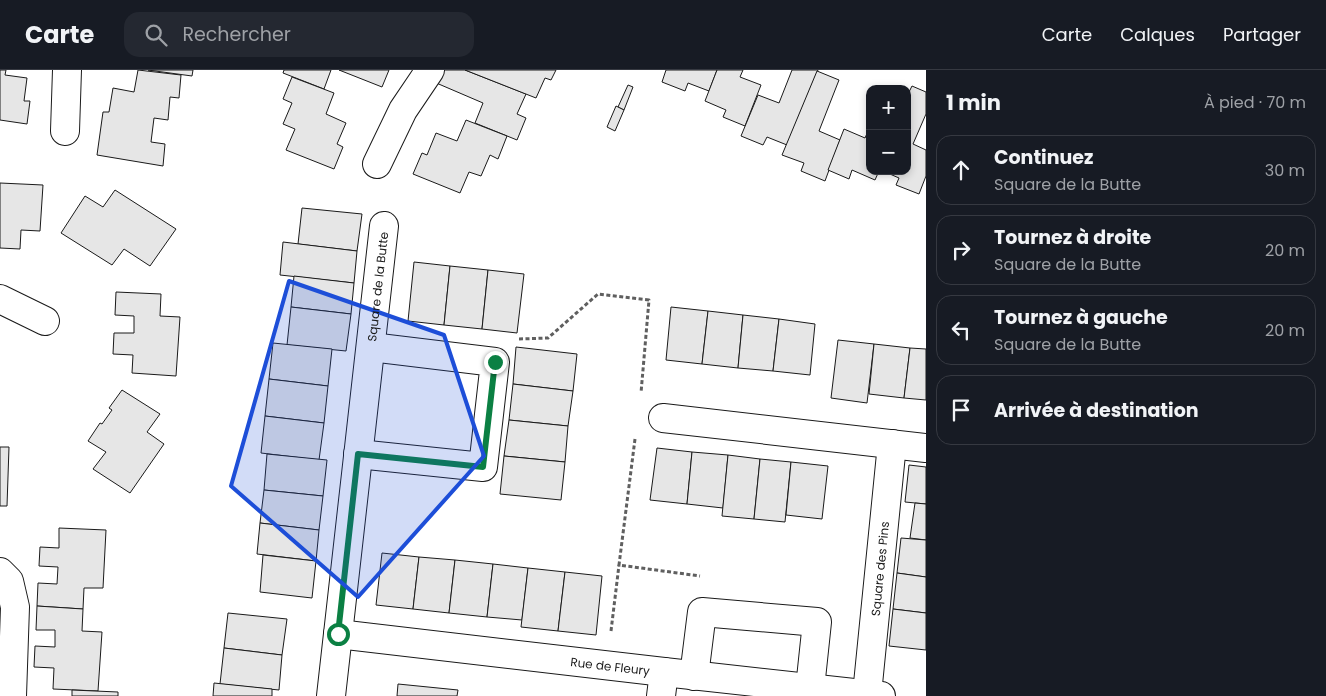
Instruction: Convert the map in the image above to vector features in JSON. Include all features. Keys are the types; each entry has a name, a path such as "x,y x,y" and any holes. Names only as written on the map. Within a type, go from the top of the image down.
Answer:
{"street":[{"path":"65,131 67,70"},
{"path":"377,164 403,110 430,70"},
{"name":"Square de la Butte","path":"331,696 384,226"},
{"path":"0,299 45,321"},
{"name":"Square de la Butte","path":"370,348 495,362"},
{"path":"358,454 483,467 495,362"},
{"path":"663,418 926,448"},
{"name":"Square des Pins","path":"874,695 892,444"},
{"path":"0,572 9,581 15,607 12,696"},
{"path":"694,676 702,612 817,622 810,688"},
{"name":"Rue de Fleury","path":"338,634 607,666 662,684 694,676 874,695"}],"path":[{"path":"495,362 518,339 548,338 598,294 649,300 640,396"},
{"path":"607,666 636,434"},
{"path":"619,565 705,577 702,612"}],"highlighted area":[{"path":"289,281 444,335 484,456 358,597 231,486"}],"building":[{"path":"0,70 6,70 5,75 27,78 24,101 30,101 27,124 0,120"},
{"path":"138,70 181,75 179,98 170,97 168,120 154,118 151,142 165,144 163,166 97,155 103,112 109,112 113,88 134,92"},
{"path":"148,70 193,70 192,76"},
{"path":"284,70 331,70 324,89 283,73"},
{"path":"339,70 389,70 382,87"},
{"path":"439,70 465,70 526,94 517,114 526,118 517,140 475,123 483,103 434,82"},
{"path":"465,70 556,70 551,80 545,78 536,98"},
{"path":"666,70 717,70 709,91 688,83 685,91 662,82"},
{"path":"717,70 743,70 740,77 761,85 745,126 723,117 726,110 705,101"},
{"path":"792,70 818,70 787,145 767,137 763,145 741,136 758,95 779,103"},
{"path":"817,71 839,80 819,131 840,140 825,181 801,171 804,163 782,155"},
{"path":"292,77 334,93 326,114 346,123 337,144 343,147 334,169 286,150 295,129 283,124 292,103 283,99"},
{"path":"628,85 633,87 624,110 618,107"},
{"path":"912,86 926,92 926,114 913,144 926,150 926,176 919,194 896,185 899,178 892,175 911,175"},
{"path":"616,106 624,110 615,131 607,127"},
{"path":"466,120 507,136 498,159 490,155 481,176 469,172 460,193 413,174 422,153 427,155 436,133 457,141"},
{"path":"844,129 865,138 866,136 866,175 877,175 875,180 852,170 849,179 828,170"},
{"path":"0,183 43,185 40,231 21,230 20,249 0,248"},
{"path":"115,190 176,229 150,266 124,249 112,265 61,233 85,196 103,207"},
{"path":"302,208 362,214 357,251 298,244"},
{"path":"283,242 357,251 354,283 280,275"},
{"path":"414,262 450,266 444,325 408,321"},
{"path":"450,266 488,270 482,329 444,325"},
{"path":"488,270 524,274 517,333 482,329"},
{"path":"294,276 354,283 351,314 291,307"},
{"path":"116,292 161,294 160,316 180,317 176,376 132,373 133,355 113,354 114,333 134,333 134,316 115,315"},
{"path":"291,307 351,314 346,351 287,345"},
{"path":"671,307 708,311 702,364 666,360"},
{"path":"708,311 743,315 738,368 702,364"},
{"path":"743,315 779,319 773,371 738,368"},
{"path":"779,319 815,324 810,375 773,371"},
{"path":"838,340 874,344 867,403 831,398"},
{"path":"273,343 332,349 328,386 269,379"},
{"path":"874,344 910,348 904,398 869,394"},
{"path":"516,347 577,354 573,391 513,384"},
{"path":"910,348 926,349 926,400 904,398"},
{"path":"269,379 328,386 324,423 265,416"},
{"path":"513,384 573,391 568,426 509,420"},
{"path":"122,390 160,414 147,432 164,444 130,493 93,469 106,452 88,441 100,423 102,424 112,410 109,408"},
{"path":"265,416 324,423 319,460 261,453"},
{"path":"509,420 568,426 565,462 504,456"},
{"path":"0,447 9,447 7,506 0,506"},
{"path":"657,448 692,452 687,504 650,500"},
{"path":"692,452 728,455 723,508 687,504"},
{"path":"267,454 327,460 323,496 264,490"},
{"path":"728,455 760,459 754,519 722,516"},
{"path":"504,456 565,462 561,500 500,494"},
{"path":"760,459 791,462 785,522 754,519"},
{"path":"791,462 828,466 822,519 786,515"},
{"path":"909,465 926,467 926,504 905,502"},
{"path":"264,490 323,496 319,530 260,523"},
{"path":"915,503 926,504 926,540 910,538"},
{"path":"260,523 319,530 316,561 257,554"},
{"path":"59,528 106,530 103,588 84,588 83,609 37,606 38,583 57,584 58,567 39,566 40,547 59,548"},
{"path":"901,538 926,540 926,577 897,573"},
{"path":"382,553 419,557 413,609 376,605"},
{"path":"263,555 316,561 312,598 260,592"},
{"path":"419,557 455,560 449,613 413,609"},
{"path":"455,560 493,564 487,617 449,613"},
{"path":"493,564 528,568 522,620 487,617"},
{"path":"528,568 565,572 558,631 521,627"},
{"path":"565,572 602,576 596,635 558,631"},
{"path":"897,573 926,577 926,613 893,609"},
{"path":"37,606 83,609 82,631 102,632 98,691 53,689 54,668 34,667 35,646 55,647 55,630 36,630"},
{"path":"893,609 926,613 926,650 889,646"},
{"path":"228,613 287,619 282,655 224,648"},
{"path":"224,648 282,655 279,690 220,684"},
{"path":"214,683 272,689 272,696 213,696"},
{"path":"398,684 458,690 457,696 397,696"},
{"path":"72,690 118,692 118,696 72,696"}],"route":[{"path":"338,634 358,454 483,467 495,362"}]}
